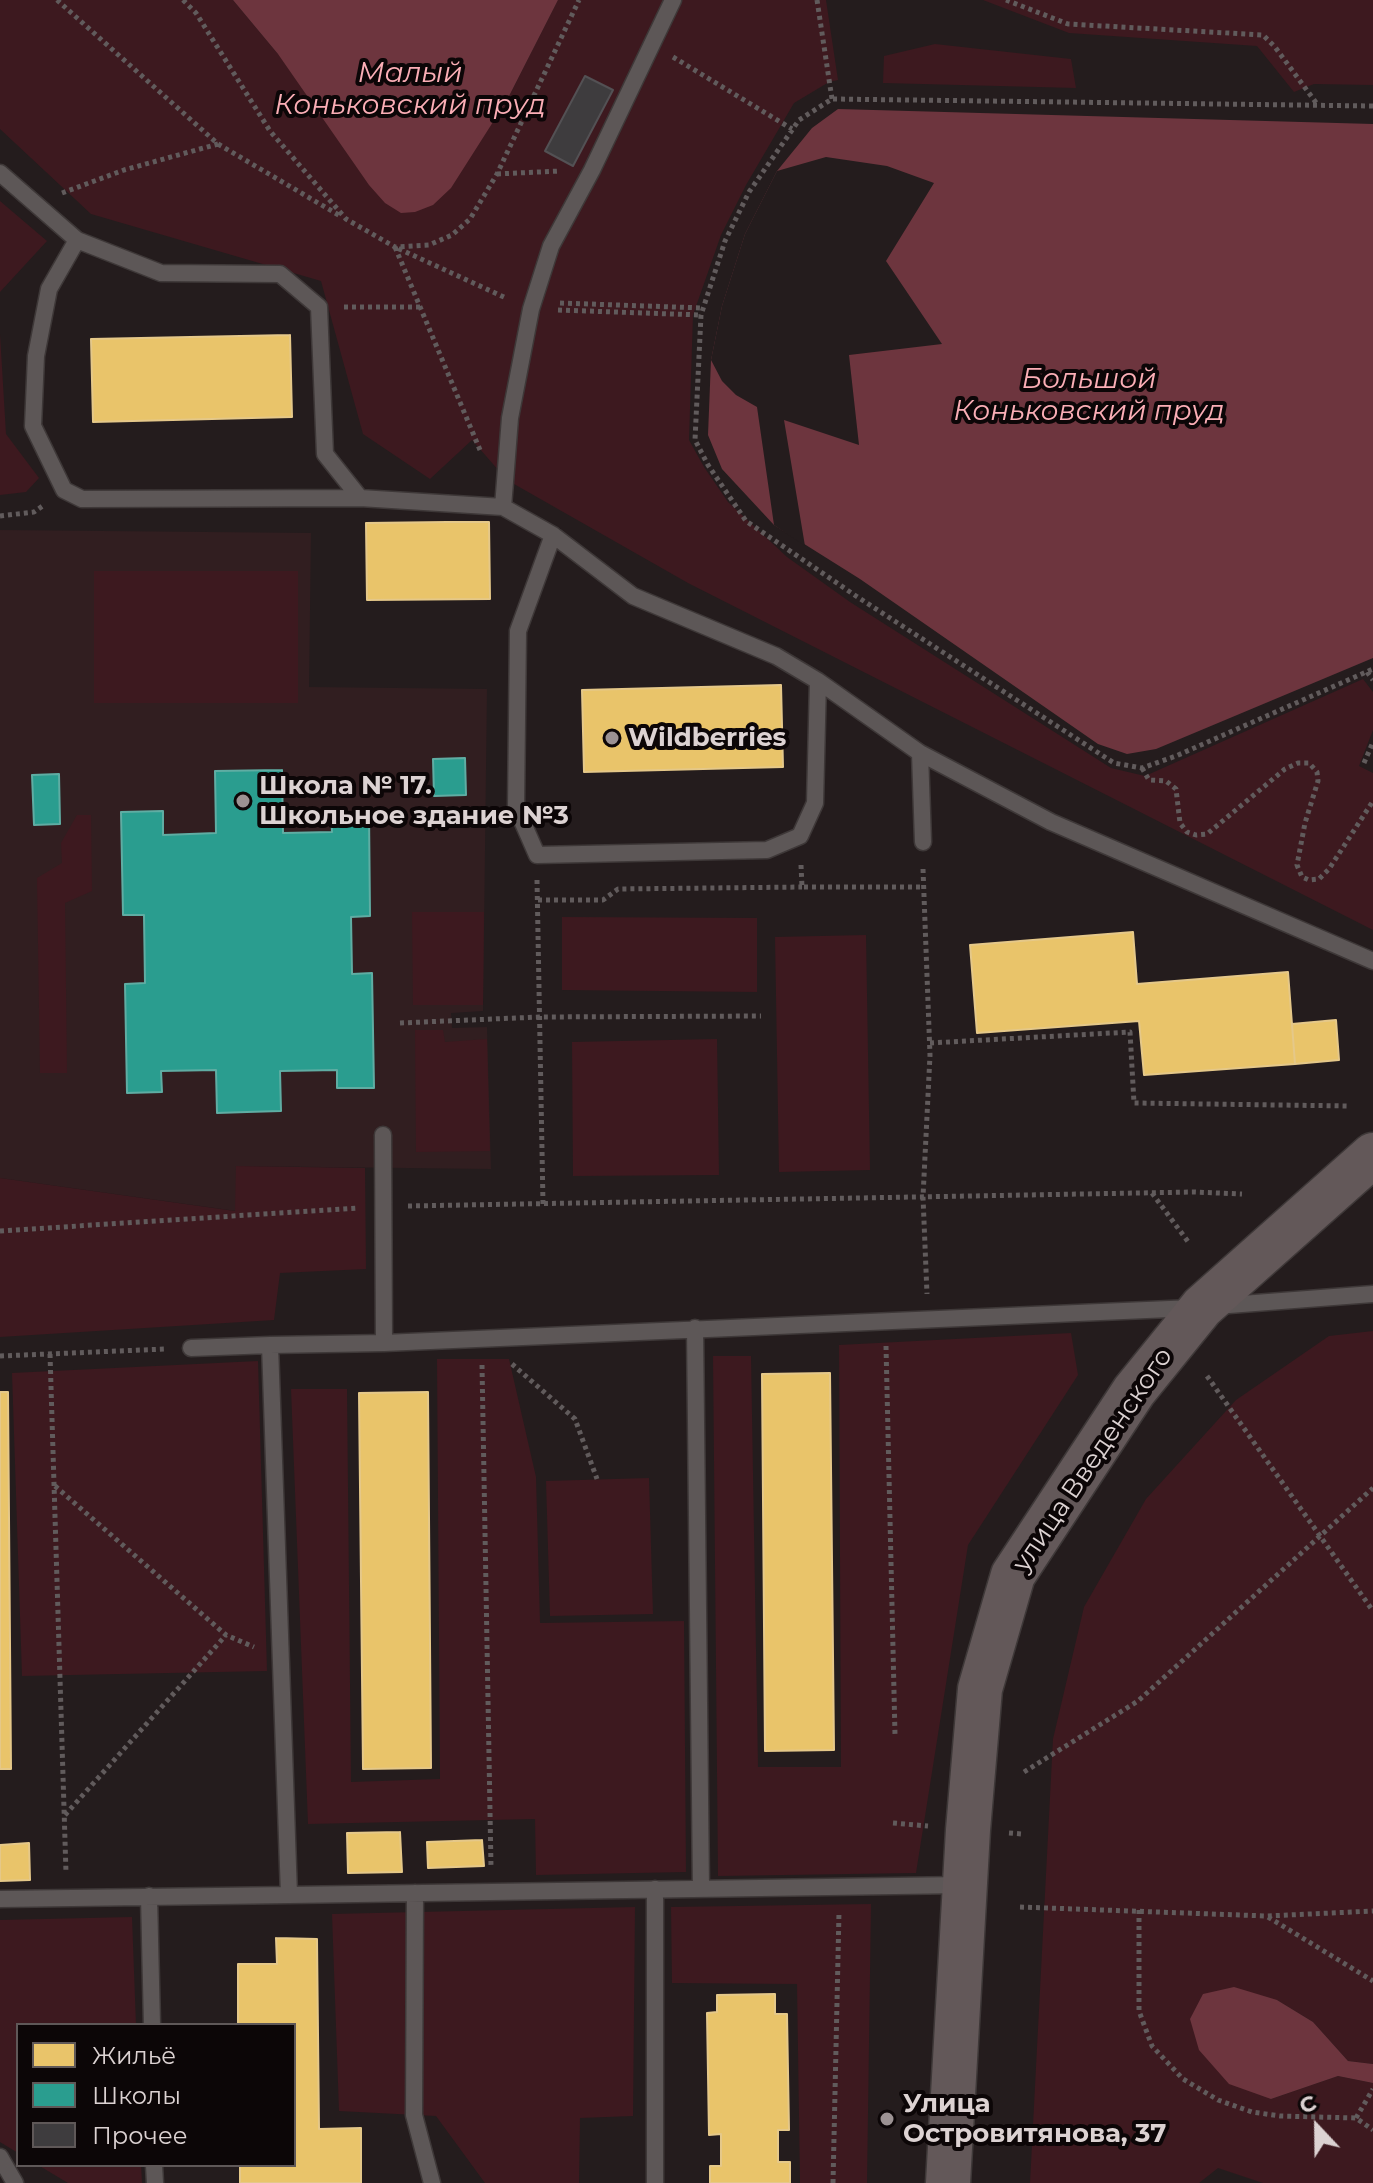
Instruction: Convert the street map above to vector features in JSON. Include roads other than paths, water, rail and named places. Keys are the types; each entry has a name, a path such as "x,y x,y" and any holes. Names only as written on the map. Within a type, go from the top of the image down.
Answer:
{"street":[{"name":"улица Введенского","path":"948,2183 964,1885 980,1689 1013,1575 1134,1391 1202,1307 1373,1155"}],"lane":[{"path":"503,507 510,418 532,306 551,246 592,170 673,0"},
{"path":"0,173 77,240 161,273 280,274 319,307 325,454 360,498"},
{"path":"77,240 49,289 36,356 33,426 64,490 82,499 360,498 503,507 553,535 633,596 776,656 818,681 920,753 1051,822 1373,961"},
{"path":"553,535 518,631 516,807 537,855 767,850 800,836 815,803 818,681"},
{"path":"920,753 923,842"},
{"path":"383,1135 384,1343"},
{"path":"191,1348 384,1343 1202,1307 1373,1294"},
{"path":"695,1328 701,1889"},
{"path":"270,1345 289,1895"},
{"path":"0,1899 964,1885"},
{"path":"655,1889 655,2183"},
{"path":"415,1893 414,2115 432,2183"},
{"path":"149,1896 152,2023"},
{"path":"0,2157 15,2183"}],"water":[{"name":"Малый Коньковский пруд","path":"233,0 558,0 507,100 451,188 433,205 415,212 401,213 385,203 369,185 278,54"},
{"name":"Большой Коньковский пруд","path":"838,109 1373,124 1373,658 1156,749 1127,754 1098,744 860,579 774,525 722,469 708,435 711,360 722,306 745,234 777,171 812,128"},
{"path":"1234,1987 1277,2000 1313,2022 1348,2061 1373,2064 1373,2083 1338,2076 1271,2099 1229,2084 1199,2050 1190,2019 1203,1994"}],"place":[{"name":"Wildberries","path":"612,738"},
{"name":"Школа № 17. Школьное здание №3","path":"243,801"},
{"name":"Улица Островитянова, 37","path":"887,2119"}]}
